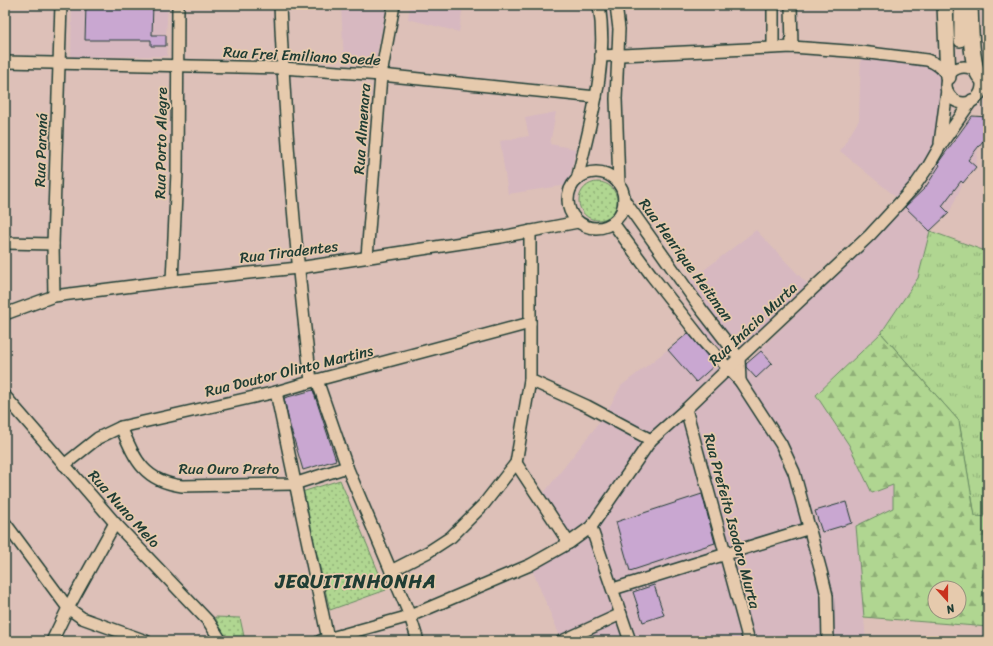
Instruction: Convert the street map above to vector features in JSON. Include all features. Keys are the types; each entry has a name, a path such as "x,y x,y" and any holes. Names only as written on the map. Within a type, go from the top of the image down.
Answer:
{"street":[{"name":"Rua Paraná","path":"54,296 53,244 60,5"},
{"name":"Rua Porto Alegre","path":"172,281 177,172 178,5"},
{"path":"280,5 282,68 298,268 314,381 347,467 410,616 418,641"},
{"name":"Rua Almenara","path":"367,257 381,75 394,5"},
{"path":"577,180 600,73 601,31 599,5"},
{"path":"616,5 619,29 616,99 619,184"},
{"path":"773,5 773,47"},
{"path":"791,5 792,47"},
{"path":"940,146 947,83 945,5"},
{"path":"956,5 958,41 960,5"},
{"path":"601,56 792,47 861,52 927,60 936,63 944,70 950,95 954,100 960,102 972,100 980,92 982,86 981,80 983,79 972,45 970,5"},
{"name":"Rua Frei Emiliano Soede","path":"5,62 282,68 381,75 596,97"},
{"path":"947,83 956,68 962,67 969,67 983,79"},
{"name":"Rua Inácio Murta","path":"592,527 651,440 686,409 727,368 870,235 914,187 972,100"},
{"path":"594,172 604,174 619,184 623,192 623,208 619,216 613,222 605,227 595,228 578,222 568,206 568,196 571,187 577,180 594,172"},
{"name":"Rua Henrique Heitman","path":"624,200 701,309 738,358"},
{"name":"Rua Tiradentes","path":"5,314 54,296 172,281 298,268 578,222"},
{"path":"613,222 652,276 698,335 740,381 782,444 794,472 827,596 828,641"},
{"path":"391,571 428,552 450,537 484,504 516,463 530,380 530,231"},
{"path":"5,243 53,244"},
{"name":"Rua Doutor Olinto Martins","path":"64,465 98,438 121,427 276,392 530,323"},
{"path":"738,358 740,381"},
{"path":"530,380 587,406 651,440"},
{"path":"276,392 324,640 410,616 530,565 569,543 592,527 630,641"},
{"name":"Rua Nuno Melo","path":"5,396 115,523 209,622 221,641"},
{"name":"Rua Prefeito Isodoro Murta","path":"686,409 749,641"},
{"name":"Rua Ouro Preto","path":"121,427 129,445 143,469 173,485 294,484 347,467"},
{"path":"516,463 569,543"},
{"path":"5,523 68,608 82,618 146,641"},
{"path":"52,641 68,608 115,523"},
{"path":"613,589 810,528"},
{"path":"562,641 621,614"}],"shaded area":[{"path":"72,5 168,5 166,35 167,56 71,57"},
{"path":"341,5 387,5 374,67 344,63"},
{"path":"410,5 463,5 459,32 408,19"},
{"path":"861,52 927,60 948,77 940,146 901,201 840,151 859,120"},
{"path":"556,112 550,144 576,149 568,185 508,194 500,141 529,136 525,118"},
{"path":"972,116 988,117 986,137 978,148 976,167 963,183 949,213 930,231 918,278 881,333 816,395 849,445 872,493 893,485 893,508 856,526 866,641 562,641 530,565 569,543 540,498 605,415 621,386 708,318 687,283 756,230 812,289 739,358 745,365 927,184 938,163"}],"green space":[{"path":"598,182 611,188 617,201 611,214 598,220 585,214 579,201 585,188"},
{"path":"930,231 988,252 988,517 975,517 959,421 881,333 918,278"},
{"path":"881,333 959,421 975,516 988,517 988,627 864,617 856,526 893,508 893,485 872,493 849,445 816,395"},
{"path":"340,480 386,590 330,610 302,492"},
{"path":"215,617 240,618 245,641 225,641 224,635"}],"building":[{"path":"86,5 153,5 152,35 166,35 166,46 151,46 151,40 85,40"},
{"path":"972,116 988,117 988,138 986,137 968,160 976,167 963,183 961,181 942,206 949,213 930,231 905,207 925,188 940,165 938,163"},
{"path":"688,333 715,365 696,382 668,350"},
{"path":"761,351 772,363 756,378 746,367 746,364"},
{"path":"313,390 336,460 303,470 290,426 284,398"},
{"path":"702,494 715,543 630,571 616,522"},
{"path":"846,502 852,523 822,532 815,511"},
{"path":"654,585 664,615 643,622 633,592"}],"district":[{"name":"JEQUITINHONHA","path":"356,581"}]}
